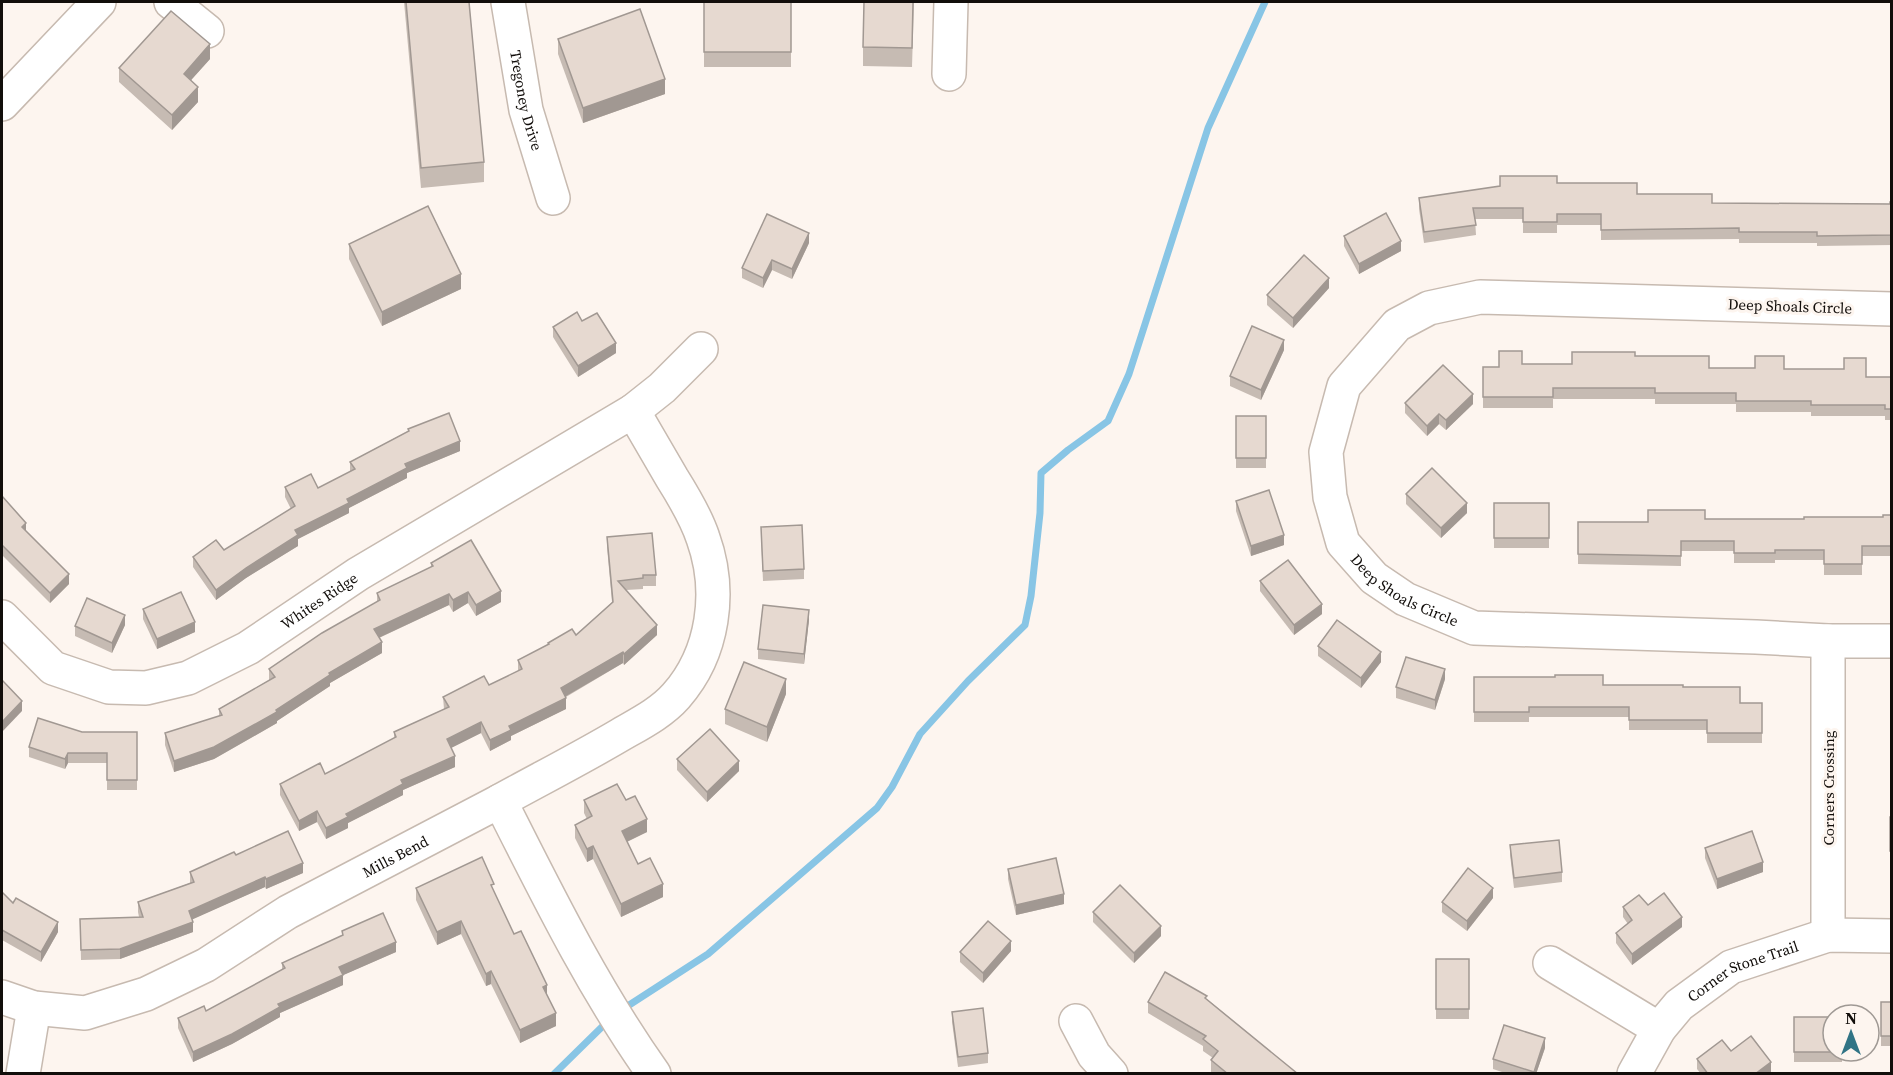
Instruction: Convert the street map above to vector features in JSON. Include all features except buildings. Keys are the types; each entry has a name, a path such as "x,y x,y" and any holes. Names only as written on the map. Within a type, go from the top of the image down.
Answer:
{"street":[{"path":"2,104 99,2"},
{"path":"171,2 207,31"},
{"name":"Tregoney Drive","path":"508,2 526,110 554,198"},
{"path":"949,74 951,2"},
{"name":"Deep Shoals Circle","path":"1892,309 1480,297 1429,308 1397,325 1344,386 1326,452 1330,497 1343,543 1374,578 1405,599 1474,628 1828,641 1892,641"},
{"name":"Whites Ridge","path":"2,617 52,668 109,687 146,688 188,678 248,648 358,574 633,411 662,388 701,349"},
{"path":"633,411 693,513 711,563 714,606 703,651 686,682 675,697 660,710 598,748 501,801 582,958 626,1035 654,1074"},
{"name":"Corners Crossing","path":"1828,641 1828,936"},
{"name":"Mills Bend","path":"2,998 34,1008 85,1013 147,994 206,964 288,912 501,801"},
{"name":"Corner Stone Trail","path":"1634,1074 1659,1029 1679,1005 1731,967 1828,936 1892,936"},
{"path":"1550,963 1659,1029"},
{"path":"23,1074 34,1008"},
{"path":"1076,1021 1094,1055 1111,1074"}],"waterway":[{"path":"623,1009 708,954 877,808 892,787 920,734 968,681 1025,625 1031,596 1040,513 1041,473 1108,421 1129,374 1208,128 1265,2"},
{"path":"554,1074 609,1020"}]}
